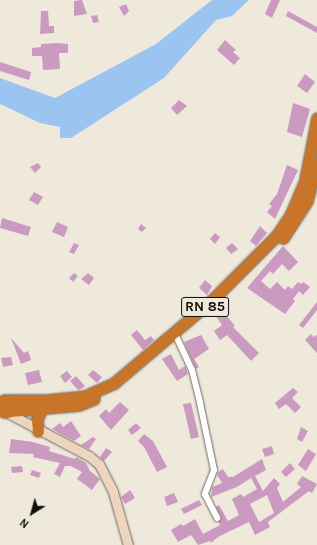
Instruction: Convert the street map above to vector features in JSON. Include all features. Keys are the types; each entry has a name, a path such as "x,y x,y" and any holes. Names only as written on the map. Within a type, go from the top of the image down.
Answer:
{"highway":[{"name":"RN 85","path":"4,406 85,396 114,383 137,367 210,302 277,234 290,216 304,180 317,118"},
{"name":"RN 85","path":"4,406 42,408 79,405 116,388 177,338 281,241 307,201 317,163"},
{"path":"38,431 37,419 42,408"}],"street":[{"path":"177,338 192,370 200,403 214,470 206,494 217,518"},
{"path":"4,406 38,431 89,456 99,464 113,492 128,545"}],"water":[{"path":"212,0 249,0 232,16 216,20 164,78 71,138 60,138 60,127 40,123 0,104 0,78 55,98 156,44"}],"building":[{"path":"82,0 87,14 74,16 74,1"},
{"path":"271,0 280,0 272,18 265,14"},
{"path":"126,4 129,11 124,16 119,7"},
{"path":"41,11 48,11 49,26 54,26 54,33 40,34"},
{"path":"288,11 317,27 317,33 286,16"},
{"path":"97,15 99,22 93,23 91,16"},
{"path":"225,40 236,50 233,52 240,58 234,65 217,50"},
{"path":"41,44 68,44 68,53 59,53 60,69 43,70 42,56 32,56 32,48 41,47"},
{"path":"0,62 31,72 29,80 0,71"},
{"path":"305,74 315,82 307,93 297,86"},
{"path":"179,100 187,106 177,115 171,108"},
{"path":"293,103 310,109 302,137 287,132"},
{"path":"38,163 41,167 35,173 30,167"},
{"path":"287,165 298,170 275,219 267,212 272,206 269,204 277,194"},
{"path":"34,192 43,197 38,205 29,200"},
{"path":"2,218 31,227 28,236 0,228"},
{"path":"57,222 68,227 64,237 52,232"},
{"path":"141,224 146,228 142,232 138,229"},
{"path":"260,226 267,233 256,246 250,241"},
{"path":"215,233 220,237 215,244 210,239"},
{"path":"74,243 79,245 74,254 69,252"},
{"path":"232,243 238,249 231,254 226,248"},
{"path":"283,246 298,262 289,271 282,264 273,274 270,271 261,281 270,289 277,282 285,290 288,286 292,289 298,282 301,284 303,282 310,287 303,295 299,291 293,299 295,301 285,314 247,288"},
{"path":"74,273 78,276 73,282 69,278"},
{"path":"88,273 94,278 89,285 81,279"},
{"path":"205,280 212,286 207,295 199,288"},
{"path":"317,302 317,310 303,328 299,325"},
{"path":"222,310 235,326 233,327 259,353 251,361 227,335 220,340 214,331 222,325 215,315"},
{"path":"137,330 145,340 151,336 154,340 143,350 131,335"},
{"path":"311,334 314,337 317,335 317,353 305,340"},
{"path":"201,335 209,349 194,359 199,367 196,369 184,342"},
{"path":"11,338 24,353 28,351 31,360 21,364"},
{"path":"171,354 179,370 185,366 188,374 177,381 162,359"},
{"path":"11,357 13,365 3,367 1,358"},
{"path":"39,370 42,382 28,385 25,373"},
{"path":"93,370 102,377 97,383 88,375"},
{"path":"67,371 72,377 65,383 60,376"},
{"path":"76,376 85,386 78,390 70,381"},
{"path":"293,388 298,392 292,398 301,407 295,413 286,404 279,409 275,403"},
{"path":"120,402 129,410 111,430 99,416 106,409 109,413"},
{"path":"191,403 199,437 191,439 183,404"},
{"path":"71,421 81,436 74,441 52,429 60,423 63,427"},
{"path":"136,423 141,428 132,435 128,430"},
{"path":"301,427 308,431 302,442 297,439"},
{"path":"144,434 153,441 167,467 157,472 144,447 138,441"},
{"path":"93,437 96,439 89,449 81,445"},
{"path":"11,439 33,442 50,447 49,451 75,459 76,457 86,463 90,471 100,479 92,490 77,479 82,472 71,466 65,466 60,477 54,474 60,463 33,457 34,454 9,453"},
{"path":"272,446 274,454 265,457 262,449"},
{"path":"106,448 112,452 104,461 100,457"},
{"path":"308,449 316,454 306,471 298,465"},
{"path":"262,459 266,470 255,476 263,491 274,478 280,484 277,488 283,502 301,487 297,484 302,476 317,484 312,493 309,491 268,522 270,527 255,535 249,522 218,537 211,543 210,541 198,545 191,535 178,542 171,530 181,524 183,526 195,519 203,534 220,525 218,522 221,516 216,507 219,505 228,521 239,515 232,499 241,494 243,497 257,489 251,478 237,487 211,497 212,487 222,483 217,475 218,472 223,469 228,477 233,477","holes":["267,495 274,513 259,522 250,504"]},
{"path":"290,463 295,469 286,477 281,472"},
{"path":"22,466 23,472 12,473 11,467"},
{"path":"32,470 41,473 39,478 30,475"},
{"path":"130,490 135,498 125,504 121,497"},
{"path":"174,493 178,502 167,506 164,497"},
{"path":"199,500 202,505 184,514 181,509"}]}
